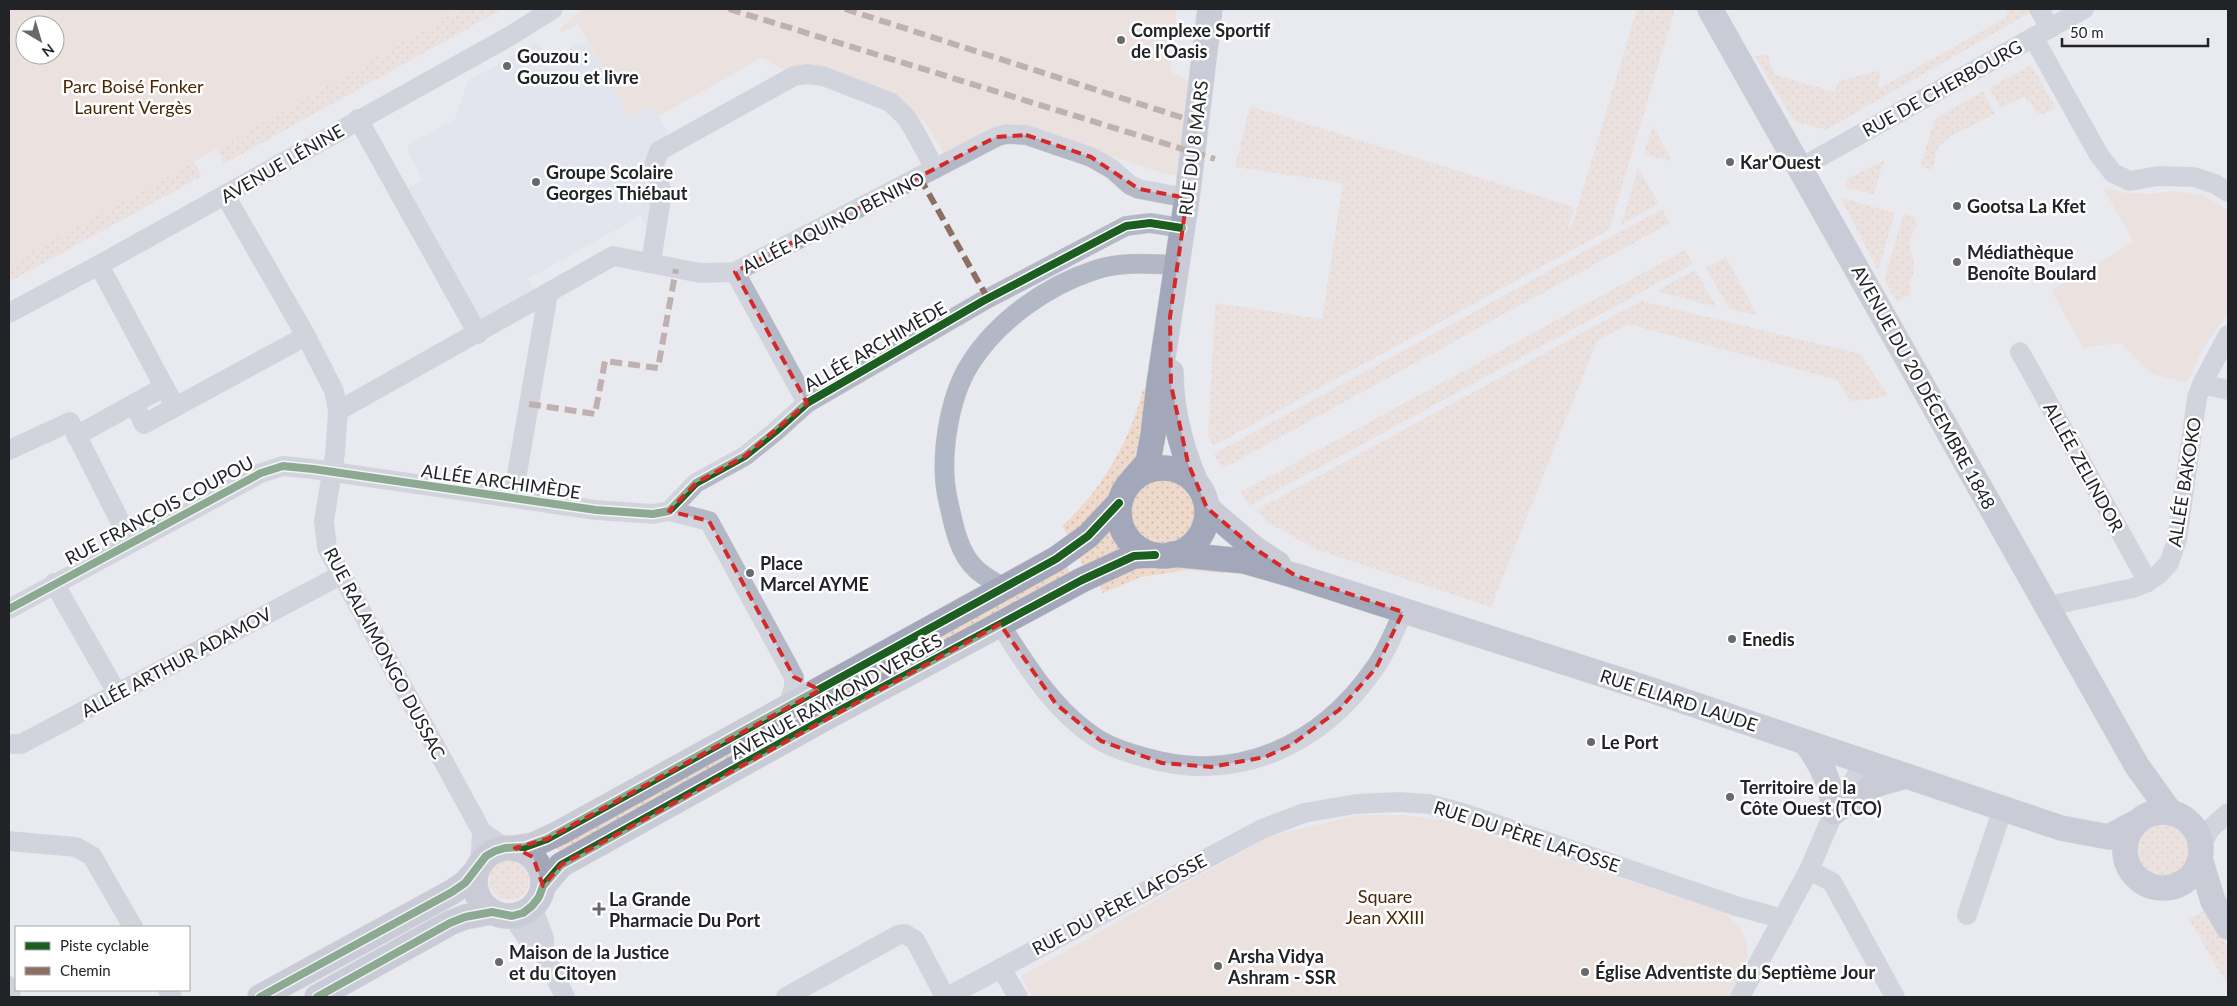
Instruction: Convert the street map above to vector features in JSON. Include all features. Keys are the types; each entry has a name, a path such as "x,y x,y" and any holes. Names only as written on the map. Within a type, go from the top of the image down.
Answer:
{"main road":[{"name":"RUE DU 8 MARS","path":"1134,478 1148,462 1153,435 1187,198 1210,9"},
{"name":"AVENUE DU 20 DÉCEMBRE 1848","path":"1710,9 2137,766"},
{"name":"RUE DU 8 MARS","path":"1170,317 1171,385 1177,426 1196,482"},
{"path":"1159,468 1173,469 1186,474 1196,482 1204,496 1207,508 1202,532 1194,542 1184,550 1164,555 1142,550 1131,542 1123,531 1119,503 1125,490 1134,478 1146,471 1159,468"},
{"name":"AVENUE RAYMOND VERGÈS","path":"510,848 534,845 547,839 1056,559 1088,536 1119,503"},
{"name":"RUE ELIARD LAUDE","path":"1207,508 1254,548 1296,576"},
{"name":"AVENUE RAYMOND VERGÈS","path":"520,905 561,865 1000,624 1082,580 1134,556 1164,555"},
{"name":"RUE ELIARD LAUDE","path":"1164,555 1244,561 1296,576 1403,612 1648,689 2061,828 2109,837 2140,820"},
{"path":"1807,744 1825,771 1830,786 1834,812 1884,781 1906,776"},
{"path":"1856,797 1868,784 1870,776 1866,763"},
{"path":"2137,766 2171,813"},
{"path":"2137,766 2145,807 2140,820 2129,833 2125,844 2125,855 2133,874 2140,880 2156,887 2176,886 2196,892 2213,901"},
{"path":"2140,820 2163,812 2182,816 2190,823 2203,845 2213,901 2228,927"},
{"name":"RUE ELIARD LAUDE","path":"2061,828 2133,874"},
{"path":"2176,886 2191,874 2203,845"},
{"path":"260,997 452,892 465,883 486,856 510,848 533,857 539,866 520,905"},
{"path":"478,867 475,889 484,906 520,905"},
{"path":"317,997 450,923 465,917 520,905"}],"street":[{"name":"AVENUE LÉNINE","path":"9,313 226,195 358,119 510,36 553,9"},
{"path":"2039,9 2050,28"},
{"name":"RUE DE CHERBOURG","path":"1800,168 2084,9"},
{"path":"2033,37 2099,155 2112,173 2130,181 2157,176 2194,177 2215,184 2228,192"},
{"path":"651,262 662,193 654,165 659,151 794,76 823,76 890,102 910,123 936,169"},
{"path":"358,119 478,334"},
{"name":"ALLÉE AQUINO BENINO","path":"548,294 613,256 700,273 735,272 996,137 1016,134 1091,157 1112,169 1130,185 1139,189 1187,198"},
{"name":"RUE RALAIMONGO DUSSAC","path":"226,195 306,336 334,391 338,411 324,521 326,548 482,832"},
{"name":"ALLÉE ARCHIMÈDE","path":"331,473 596,510 653,514 669,511 696,483 745,456 807,403 983,302 1126,226 1150,223 1182,228"},
{"path":"1004,588 974,568 957,540 944,481 946,438 954,401 969,365 994,333 1024,307 1056,287 1095,270 1113,266 1131,263 1177,265"},
{"path":"99,265 175,407"},
{"path":"735,272 807,403"},
{"path":"338,411 548,294"},
{"path":"513,497 548,294"},
{"path":"134,404 144,424 306,336"},
{"name":"ALLÉE BAKOKO","path":"2048,606 2133,588 2148,582 2169,563 2177,540 2198,398 2202,384 2228,336"},
{"name":"ALLÉE ZELINDOR","path":"2020,352 2148,582"},
{"path":"2202,384 2228,390"},
{"path":"76,436 164,387"},
{"path":"9,450 70,422 130,541"},
{"name":"RUE FRANÇOIS COUPOU","path":"9,609 130,541 272,468 283,466 297,467 331,473"},
{"path":"669,511 709,521 794,677 794,687 787,708"},
{"name":"ALLÉE ARTHUR ADAMOV","path":"9,744 21,744 341,574"},
{"path":"54,583 117,693"},
{"path":"1000,624 1024,662 1056,704 1101,741 1129,753 1162,763 1184,767 1211,767 1239,764 1291,745 1339,710 1376,668 1403,612"},
{"path":"794,677 814,685 828,685"},
{"path":"1740,997 1809,870 1834,812 1866,763"},
{"name":"RUE DU PÈRE LAFOSSE","path":"946,997 1262,829 1304,813 1356,804 1399,802 1429,804 1463,812 1736,906 1783,918"},
{"path":"1967,915 2003,808"},
{"path":"2203,845 2228,813"},
{"path":"478,867 482,832 510,848"},
{"path":"9,841 76,847 92,856 132,926"},
{"path":"1809,870 1832,882 1895,997"},
{"path":"520,905 532,945 544,954 564,997"},
{"path":"786,997 898,935 905,934 915,940 946,997"},
{"path":"1001,968 1018,997"},
{"path":"9,986 11,991 9,995"}],"highlighted area":[{"path":"1026,135 1091,157 1139,189 1187,198 1170,317 1171,385 1188,463 1207,508 1254,548 1296,576 1403,612 1376,668 1339,710 1291,745 1265,757 1211,767 1162,763 1101,741 1056,704 1000,624 561,865 543,886 533,857 515,848 547,839 820,690 794,677 709,521 669,511 696,483 745,456 807,403 735,272 996,137"}],"shaded area":[{"name":"Groupe Scolaire Georges Thiébaut","path":"581,42 588,44 631,117 653,106 670,136 651,147 646,171 657,191 653,223 646,227 640,216 528,279 535,292 480,321 407,189 423,180 407,150 410,144 455,119 468,81 535,43 540,45 549,60"}],"green space":[{"name":"Parc Boisé Fonker Laurent Vergès","path":"9,9 460,9 217,149 23,256 9,274"},
{"path":"460,9 503,9 224,164 217,149"},
{"path":"581,9 1177,9 1170,71 1188,81 1178,176 1165,174 1008,123 945,155 924,121 896,98 827,67 806,64 782,70 763,57 659,116 653,106 631,118 578,24 561,33 559,30"},
{"path":"1637,9 1675,9 1609,230 1213,446 1208,435 1215,303 1322,319 1343,183 1235,167 1250,106 1574,207 1568,228 1572,226"},
{"path":"2007,9 2029,9 2031,12 1826,130 1794,121 1755,56 1768,54 1774,74 1834,92 1839,81 1881,70 1878,89 2006,18"},
{"path":"2031,65 2056,108 2044,114 2036,113 2029,101 2023,97 2001,108 1989,88"},
{"path":"1983,91 1995,114 1950,136 1938,148 1932,170 1920,166 1935,119"},
{"path":"1653,126 1672,161 1643,155"},
{"path":"1884,160 1874,194 1845,187 1847,179"},
{"path":"194,162 202,176 9,282 9,274 23,256"},
{"path":"1638,167 1659,204 1621,225"},
{"path":"2107,188 2125,193 2151,194 2176,191 2204,195 2228,210 2228,313 2203,348 2187,383 2152,374 2120,343 2083,348 2051,290 2134,242 2104,190"},
{"path":"1840,197 1895,213 1878,270"},
{"path":"1662,209 1670,223 1222,469 1214,454"},
{"path":"1904,214 1915,217 1917,226 1910,241 1914,271 1910,287 1911,294 1897,302 1884,280"},
{"path":"1685,250 1693,264 1249,506 1241,492"},
{"path":"1726,257 1757,315 1730,310 1706,268"},
{"path":"1695,270 1717,307 1656,291"},
{"path":"1641,301 1861,354 1888,396 1851,402 1837,380 1628,324 1597,341 1491,607 1317,550 1267,522 1256,510"},
{"path":"1143,389 1153,391 1144,449 1129,477 1069,538 1062,526 1090,497 1113,463 1130,427"},
{"path":"1170,478 1182,484 1191,493 1197,505 1195,525 1187,536 1170,546 1156,546 1139,536 1131,525 1129,505 1139,488 1150,480"},
{"path":"1110,522 1128,550 1085,568 1077,555"},
{"path":"1064,562 1072,576 562,857 554,843"},
{"path":"1188,562 1224,567 1223,573 1188,570 1141,577 1103,593 1098,583 1132,566"},
{"path":"2163,812 2178,816 2189,822 2197,839 2194,871 2188,879 2179,885 2170,887 2151,885 2142,881 2134,874 2129,866 2125,846 2131,830 2137,823 2153,814"},
{"name":"Square Jean XXIII","path":"1358,815 1403,815 1449,821 1724,913 1743,933 1747,942 1746,962 1742,973 1731,997 1032,997 1021,976 1270,836"},
{"path":"509,860 523,866 529,880 523,894 509,900 495,894 489,880 495,866"},
{"path":"2205,910 2228,948 2228,986 2189,919"}],"marked path":[{"path":"729,9 1215,159"},
{"path":"845,9 1196,122"},
{"path":"920,178 988,299"},
{"path":"529,404 595,414 605,361 658,368 676,269"}],"cycle path":[{"path":"9,609 261,473 283,466 596,510 653,514 669,511 696,483 745,456 807,403 983,301 1126,226 1150,223 1182,228"},
{"path":"260,997 452,892 465,883 486,856 495,851 505,848 525,847 547,839 1056,559 1088,536 1119,503"},
{"path":"317,997 450,923 465,917 492,912 512,916 523,913 532,906 539,897 543,886 561,865 820,721 1082,580 1134,556 1155,555"}],"place":[{"name":"Complexe Sportif de l'Oasis","path":"1121,40"},
{"name":"Gouzou : Gouzou et livre","path":"507,66"},
{"name":"Kar'Ouest","path":"1730,162"},
{"name":"Groupe Scolaire Georges Thiébaut","path":"536,182"},
{"name":"Gootsa La Kfet","path":"1957,206"},
{"name":"Médiathèque Benoîte Boulard","path":"1957,262"},
{"name":"Place Marcel AYME","path":"750,573"},
{"name":"Enedis","path":"1732,639"},
{"name":"Le Port","path":"1591,742"},
{"name":"Territoire de la Côte Ouest (TCO)","path":"1730,797"},
{"name":"La Grande Pharmacie Du Port","path":"599,909"},
{"name":"Maison de la Justice et du Citoyen","path":"499,962"},
{"name":"Arsha Vidya Ashram - SSR","path":"1218,966"},
{"name":"Église Adventiste du Septième Jour","path":"1585,972"}]}
